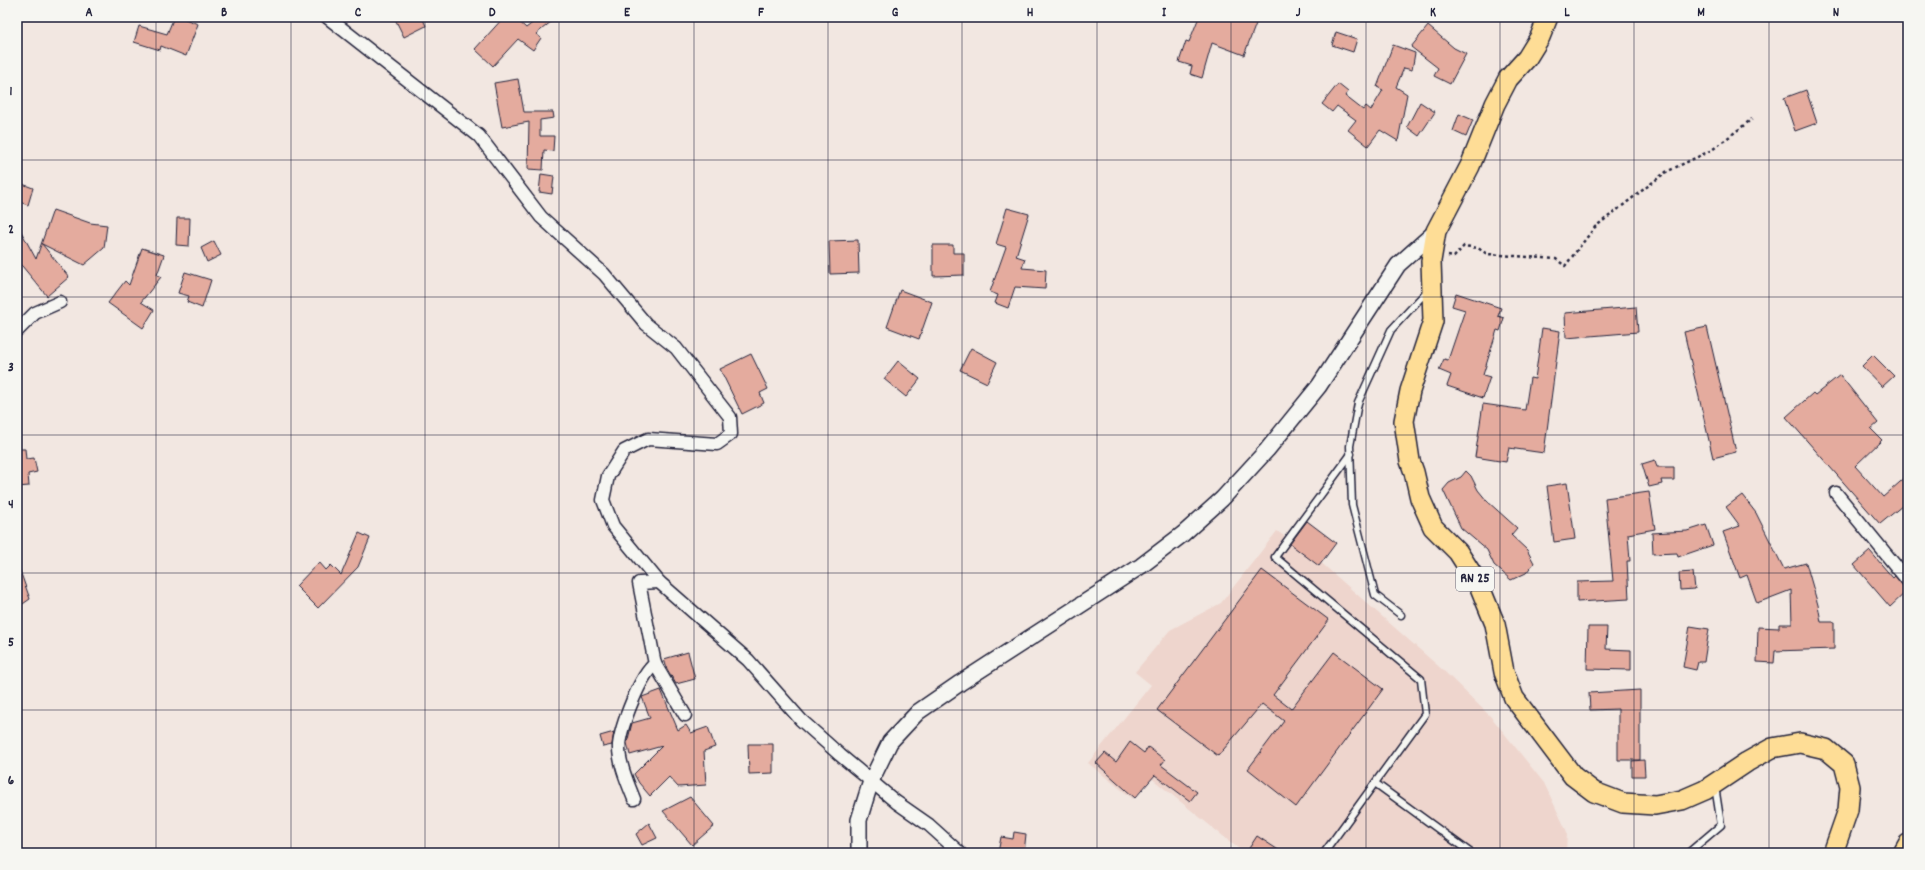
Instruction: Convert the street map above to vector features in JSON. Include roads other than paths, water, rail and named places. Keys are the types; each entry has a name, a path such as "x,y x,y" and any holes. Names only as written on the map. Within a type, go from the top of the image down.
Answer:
{"main road":[{"name":"RN 25","path":"1548,17 1540,37 1527,58 1508,79 1495,104 1470,166 1436,231 1432,253 1433,321 1410,391 1404,421 1410,460 1420,498 1433,527 1458,552 1479,586 1495,624 1504,672 1514,698 1573,776 1594,792 1623,803 1655,805 1682,800 1705,790 1747,762 1772,748 1800,743 1826,748 1844,764 1850,787 1848,810 1833,853"},
{"path":"1903,853 1908,844"}],"street":[{"path":"327,17 479,136 541,217 604,274 646,324 676,348 730,417 731,434 717,444 648,439 624,451 608,476 603,500 613,526 659,582 748,660 801,720 871,781 929,825 960,853"},
{"path":"859,853 859,820 871,781 890,742 918,712 960,683 1141,566 1183,534 1222,499 1267,450 1319,386 1398,265 1436,231"},
{"path":"17,331 35,313 60,302"},
{"path":"1836,492 1908,581"},
{"path":"659,582 640,583 655,664 685,715"},
{"path":"634,799 624,774 619,746 625,723 638,691 649,668 655,664"}],"lane":[{"path":"1401,615 1375,595 1352,505 1350,454 1358,403 1391,330 1433,284"},
{"path":"1324,853 1425,714 1421,679 1275,557 1350,454"},
{"path":"1375,783 1471,853"},
{"path":"1688,853 1721,825 1714,784"}]}
